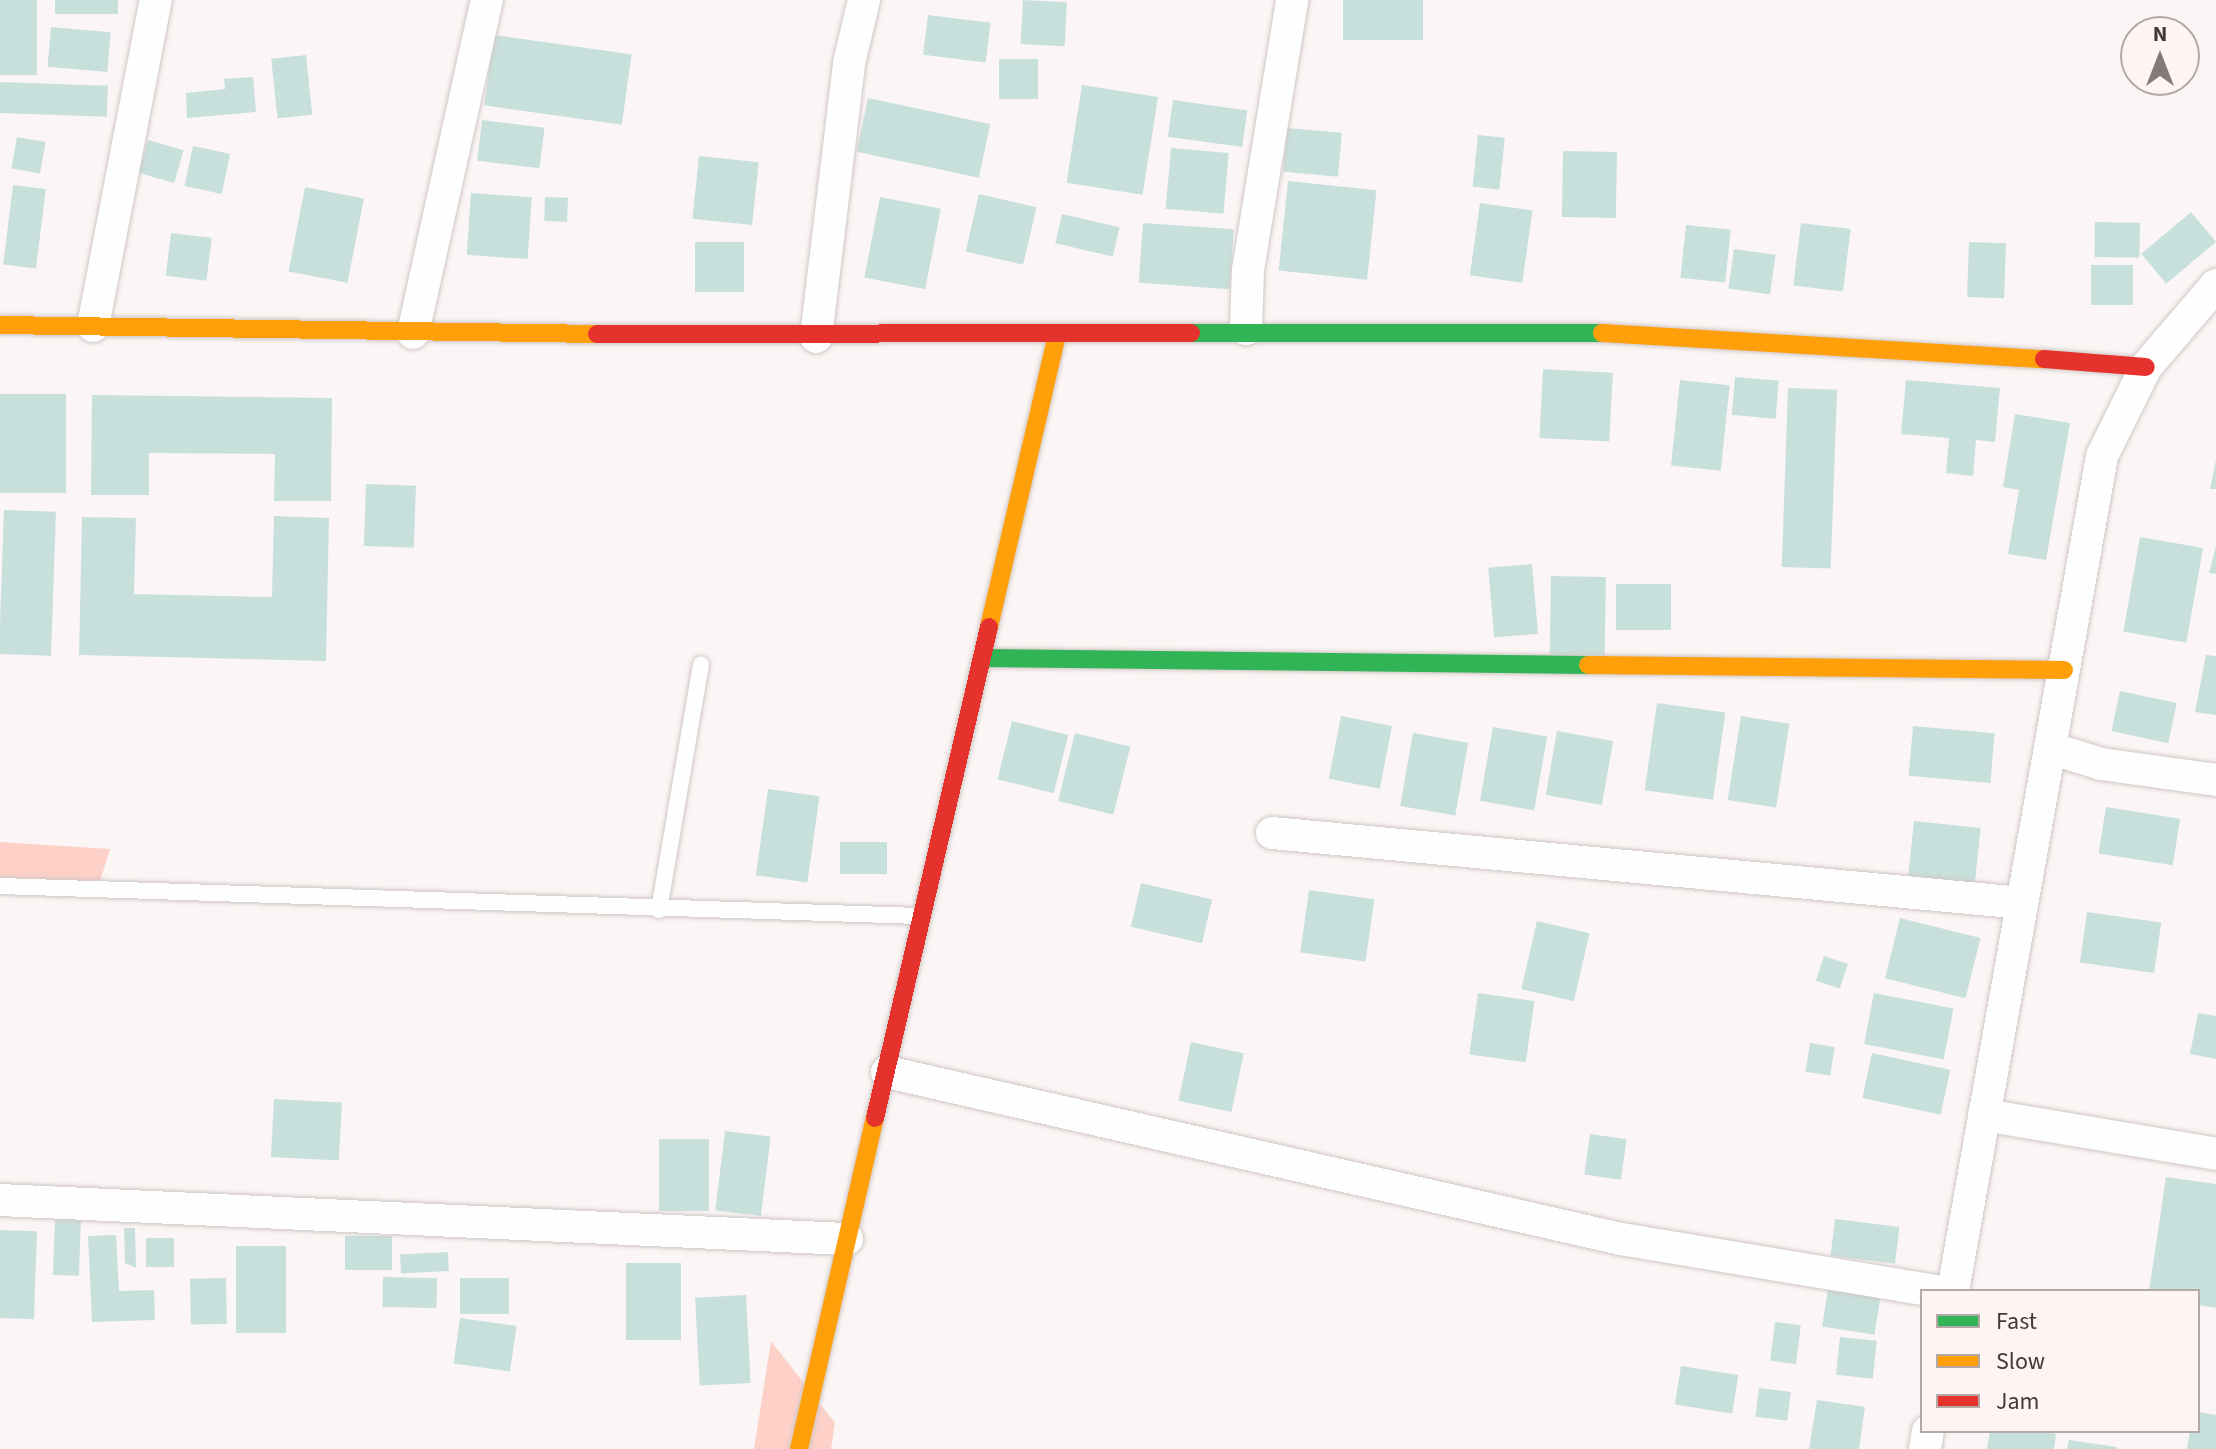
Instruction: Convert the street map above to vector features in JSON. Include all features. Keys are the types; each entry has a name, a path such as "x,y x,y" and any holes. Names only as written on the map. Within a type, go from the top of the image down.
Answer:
{"street":[{"path":"93,326 156,0"},
{"path":"413,333 487,0"},
{"path":"816,337 849,63 864,0"},
{"path":"1246,329 1248,270 1292,0"},
{"path":"1953,1289 2102,456 2146,367 2216,285"},
{"path":"0,325 816,337 1246,329 1531,330 1811,342 2146,367"},
{"path":"799,1449 1057,334"},
{"path":"983,658 2064,670"},
{"path":"2050,748 2101,764 2216,780"},
{"path":"1272,833 2022,903"},
{"path":"887,1072 1621,1239 1922,1289"},
{"path":"1984,1115 2216,1154"},
{"path":"0,1200 847,1239"}],"lane":[{"path":"659,910 701,665"},
{"path":"0,886 659,910 922,916"}],"shaded area":[{"path":"0,842 110,849 96,894 0,894"},
{"path":"771,1341 835,1423 831,1449 754,1449"}],"building":[{"path":"0,0 37,0 37,75 0,75"},
{"path":"55,0 118,0 118,14 55,14"},
{"path":"1023,0 1067,2 1065,46 1021,44"},
{"path":"1343,0 1423,0 1423,40 1343,40"},
{"path":"928,15 991,23 986,62 923,55"},
{"path":"51,27 111,32 107,72 48,67"},
{"path":"494,35 632,54 622,125 484,105"},
{"path":"306,55 312,115 277,118 271,59"},
{"path":"999,59 1038,59 1038,99 999,99"},
{"path":"253,77 256,112 187,118 186,93 225,89 224,79"},
{"path":"0,82 108,86 107,117 0,113"},
{"path":"1082,85 1158,97 1143,195 1067,183"},
{"path":"868,98 990,124 979,178 857,152"},
{"path":"1173,100 1247,110 1242,147 1168,137"},
{"path":"482,120 545,128 540,168 477,161"},
{"path":"1287,128 1342,133 1338,177 1283,172"},
{"path":"1478,135 1505,138 1499,190 1473,187"},
{"path":"17,137 46,142 40,174 11,169"},
{"path":"148,140 184,150 174,183 139,173"},
{"path":"193,146 230,154 222,194 184,186"},
{"path":"1171,148 1229,153 1223,214 1166,209"},
{"path":"1563,151 1617,152 1616,218 1562,217"},
{"path":"699,156 759,162 752,225 692,219"},
{"path":"1288,181 1377,190 1367,280 1279,271"},
{"path":"13,185 46,189 36,268 3,264"},
{"path":"305,187 364,198 347,283 289,271"},
{"path":"471,193 532,197 528,259 467,255"},
{"path":"979,194 1036,207 1023,265 966,251"},
{"path":"545,197 568,198 567,222 544,221"},
{"path":"880,197 941,209 925,289 864,277"},
{"path":"1480,203 1532,210 1522,283 1470,275"},
{"path":"2191,212 2216,242 2166,284 2141,254"},
{"path":"1062,214 1119,227 1113,257 1055,243"},
{"path":"2095,222 2140,223 2139,258 2094,257"},
{"path":"1143,223 1234,229 1230,289 1139,283"},
{"path":"1801,223 1851,229 1843,292 1793,286"},
{"path":"1686,225 1731,230 1725,282 1680,278"},
{"path":"171,233 212,238 206,281 166,276"},
{"path":"695,242 744,242 744,292 695,292"},
{"path":"1969,242 2006,243 2004,298 1967,297"},
{"path":"1734,249 1776,255 1770,294 1728,289"},
{"path":"2091,265 2133,265 2133,305 2091,305"},
{"path":"1543,369 1613,373 1609,442 1539,438"},
{"path":"1735,377 1779,381 1776,419 1732,415"},
{"path":"1680,380 1730,385 1721,471 1671,466"},
{"path":"1906,380 2000,388 1995,442 1976,440 1973,476 1946,473 1949,438 1901,434"},
{"path":"1788,388 1837,390 1831,569 1782,567"},
{"path":"0,394 66,394 66,493 0,493"},
{"path":"92,395 332,398 331,501 274,501 275,454 149,453 149,495 91,495"},
{"path":"2015,414 2070,423 2046,560 2008,554 2019,490 2003,487"},
{"path":"2216,460 2216,489 2210,489"},
{"path":"366,484 416,486 414,548 364,546"},
{"path":"4,510 56,512 51,656 0,654"},
{"path":"274,516 329,518 326,661 79,655 82,517 136,518 134,594 272,597"},
{"path":"2140,537 2203,548 2186,643 2123,632"},
{"path":"2216,546 2216,574 2209,573"},
{"path":"1532,564 1538,634 1494,638 1488,568"},
{"path":"1551,576 1606,577 1605,656 1550,655"},
{"path":"1616,584 1671,584 1671,630 1616,630"},
{"path":"2206,655 2216,656 2216,715 2195,712"},
{"path":"2120,691 2177,703 2168,743 2111,731"},
{"path":"1657,703 1725,713 1713,800 1645,790"},
{"path":"1341,716 1392,726 1380,789 1329,779"},
{"path":"1741,716 1789,724 1776,808 1728,800"},
{"path":"1012,721 1068,735 1054,793 997,779"},
{"path":"1913,726 1995,733 1990,783 1909,776"},
{"path":"1493,727 1547,737 1534,810 1480,801"},
{"path":"1557,731 1613,741 1602,805 1546,795"},
{"path":"1075,733 1130,747 1113,815 1058,801"},
{"path":"1413,733 1468,743 1455,816 1400,806"},
{"path":"768,789 819,796 807,882 756,875"},
{"path":"2106,807 2180,819 2173,865 2099,853"},
{"path":"1914,821 1981,828 1975,883 1908,876"},
{"path":"840,842 887,842 887,874 840,874"},
{"path":"1141,883 1212,899 1202,943 1131,927"},
{"path":"1309,890 1374,899 1366,962 1300,952"},
{"path":"2087,912 2161,922 2154,973 2080,963"},
{"path":"1900,918 1981,938 1966,998 1885,978"},
{"path":"1537,921 1590,933 1574,1001 1521,989"},
{"path":"1824,956 1848,964 1840,988 1816,981"},
{"path":"1478,993 1534,1001 1526,1062 1469,1054"},
{"path":"1874,993 1954,1008 1944,1060 1864,1044"},
{"path":"2198,1013 2216,1016 2216,1059 2190,1054"},
{"path":"1191,1042 1244,1053 1231,1112 1179,1101"},
{"path":"1810,1043 1835,1047 1830,1076 1805,1072"},
{"path":"1872,1053 1950,1070 1941,1115 1862,1098"},
{"path":"274,1099 342,1103 339,1160 271,1157"},
{"path":"725,1131 771,1137 761,1216 715,1210"},
{"path":"1590,1134 1627,1139 1621,1180 1584,1175"},
{"path":"659,1139 709,1139 709,1211 659,1211"},
{"path":"2166,1177 2216,1184 2216,1308 2200,1305 2200,1289 2149,1289"},
{"path":"55,1217 81,1218 79,1276 53,1275"},
{"path":"1835,1219 1900,1227 1895,1264 1830,1256"},
{"path":"124,1228 135,1228 136,1268 125,1263"},
{"path":"0,1230 37,1231 34,1319 0,1318"},
{"path":"116,1235 119,1291 154,1290 155,1320 92,1322 88,1236"},
{"path":"345,1236 392,1236 392,1270 345,1270"},
{"path":"146,1238 174,1238 174,1267 146,1267"},
{"path":"236,1246 286,1246 286,1333 236,1333"},
{"path":"448,1252 449,1271 401,1273 400,1255"},
{"path":"626,1263 681,1263 681,1340 626,1340"},
{"path":"383,1277 437,1278 436,1308 382,1307"},
{"path":"226,1278 227,1324 191,1325 190,1279"},
{"path":"460,1278 509,1278 509,1314 460,1314"},
{"path":"1828,1289 1880,1297 1874,1335 1822,1327"},
{"path":"746,1295 751,1383 700,1386 695,1298"},
{"path":"460,1318 516,1326 510,1371 454,1364"},
{"path":"1775,1322 1801,1325 1796,1364 1770,1361"},
{"path":"1840,1337 1877,1341 1873,1379 1836,1375"},
{"path":"1681,1366 1738,1375 1732,1414 1675,1405"},
{"path":"1759,1388 1791,1392 1787,1421 1755,1417"},
{"path":"1817,1400 1865,1407 1859,1449 1809,1449"},
{"path":"2200,1412 2216,1415 2216,1449 2187,1449 2190,1433 2200,1433"},
{"path":"1990,1433 2056,1434 2054,1449 1987,1449"},
{"path":"2069,1440 2117,1447 2117,1449 2067,1449"}],"traffic: fast":[{"path":"1191,333 1602,333"},
{"path":"983,658 1588,665"}],"traffic: slow":[{"path":"0,325 597,334"},
{"path":"1602,333 2044,359"},
{"path":"989,627 1057,334"},
{"path":"1588,665 2064,670"},
{"path":"799,1449 875,1118"}],"traffic: jam":[{"path":"597,334 1191,333"},
{"path":"2044,359 2146,367"},
{"path":"875,1118 989,627"}]}
